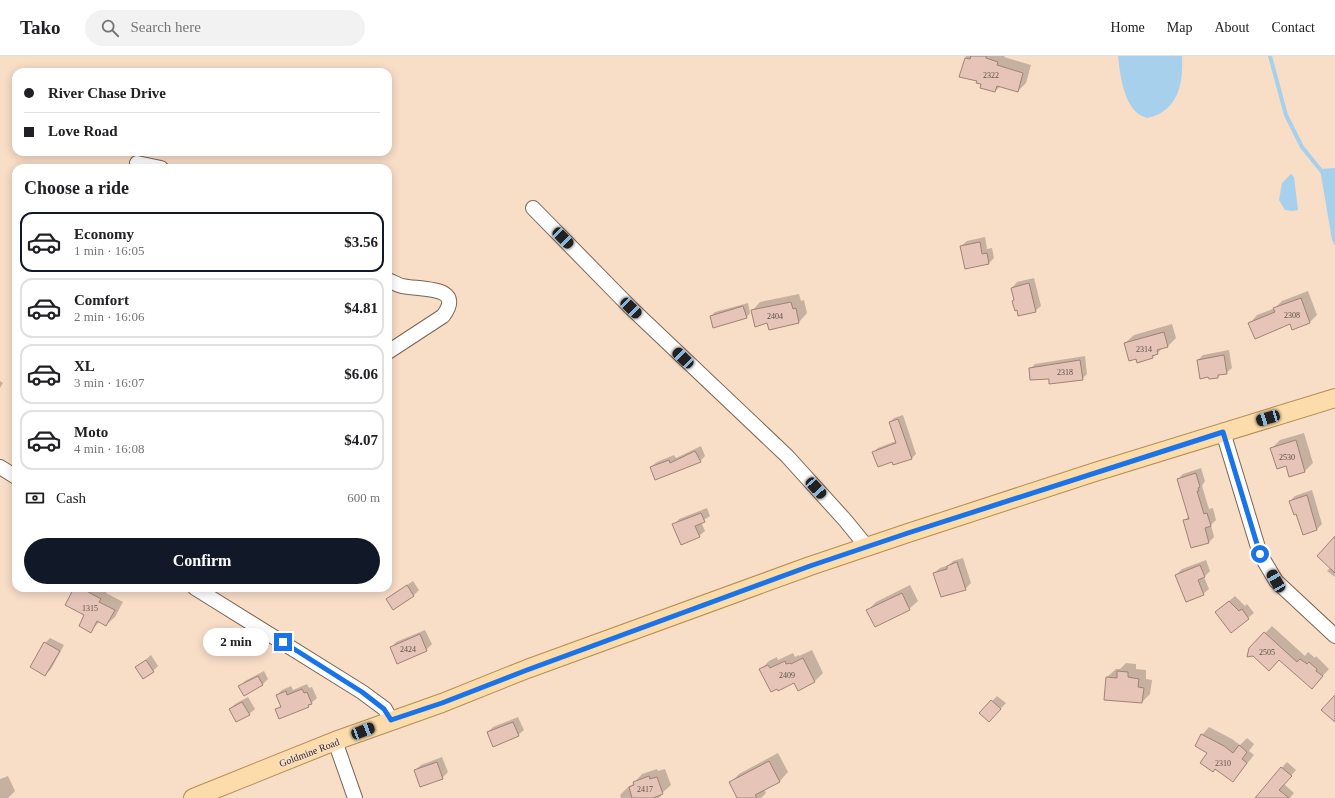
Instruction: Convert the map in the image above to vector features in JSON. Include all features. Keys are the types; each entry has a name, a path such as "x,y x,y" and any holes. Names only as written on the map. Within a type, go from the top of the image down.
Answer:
{"main road":[{"name":"Goldmine Road","path":"193,798 391,720 682,612 867,547 1223,432 1335,398"}],"street":[{"path":"138,163 143,164"},
{"path":"533,208 637,313 787,456 846,520 867,547"},
{"path":"392,282 402,286 435,290 444,293 448,297 449,308 443,316 392,349"},
{"path":"1223,432 1260,554 1276,581 1335,636"},
{"path":"0,467 12,474"},
{"path":"201,592 362,692 384,709 391,720"},
{"path":"335,741 355,798"}],"water":[{"path":"1118,56 1182,56 1181,81 1172,103 1158,115 1147,118 1136,112 1125,93"},
{"path":"1335,168 1335,246 1332,240 1320,169"},
{"path":"1291,174 1294,177 1298,210 1293,211 1285,210 1279,200 1282,183"}],"building":[{"path":"971,56 986,56 986,58 998,62 997,65 1023,73 1018,92 997,86 995,92 980,88 981,84 976,83 977,81 959,77 965,58 970,59"},
{"path":"980,242 982,254 987,253 989,264 965,269 960,246"},
{"path":"1029,283 1036,312 1018,316 1017,310 1015,311 1012,301 1014,300 1011,288"},
{"path":"1301,298 1310,323 1292,330 1290,324 1255,339 1248,323 1275,312 1273,308"},
{"path":"791,302 793,309 796,308 799,323 769,330 767,323 755,327 751,310"},
{"path":"743,306 747,318 713,328 710,316"},
{"path":"1164,332 1168,347 1157,350 1158,354 1152,356 1153,358 1137,363 1136,359 1129,361 1124,343"},
{"path":"1224,355 1227,374 1218,375 1218,378 1209,379 1208,377 1200,379 1197,360"},
{"path":"1080,360 1083,380 1049,384 1049,379 1030,380 1029,368"},
{"path":"898,419 912,459 893,465 892,462 878,467 872,452 896,443 889,422"},
{"path":"1296,440 1305,472 1289,477 1286,466 1277,469 1270,448"},
{"path":"695,451 701,462 655,480 650,467 669,460 670,463"},
{"path":"1196,473 1200,487 1198,488 1199,491 1197,491 1204,514 1207,513 1211,526 1205,528 1209,543 1191,548 1183,520 1189,519 1177,479"},
{"path":"1307,495 1317,530 1303,535 1296,514 1294,515 1289,501"},
{"path":"701,513 705,522 695,526 700,537 681,545 672,524"},
{"path":"1335,536 1335,573 1317,556"},
{"path":"957,562 966,590 941,597 933,573 947,569 947,566"},
{"path":"1200,565 1205,577 1198,580 1204,595 1186,602 1175,575"},
{"path":"407,585 414,596 393,610 386,599"},
{"path":"72,592 88,592 101,599 99,602 115,610 106,626 97,621 91,633 79,626 84,615 65,605"},
{"path":"902,593 910,610 875,627 866,610"},
{"path":"1229,601 1239,611 1242,609 1249,619 1231,633 1215,612"},
{"path":"1264,632 1297,662 1300,659 1307,664 1309,662 1317,669 1316,671 1323,676 1312,689 1279,660 1269,671 1253,656 1247,657 1249,648"},
{"path":"420,634 427,651 397,664 390,647"},
{"path":"44,642 60,651 45,676 30,667"},
{"path":"803,658 815,682 798,691 794,683 778,691 777,689 771,692 759,669 768,665 770,668 785,661 786,664 791,664"},
{"path":"146,660 154,672 143,679 135,667"},
{"path":"1117,671 1128,672 1128,677 1139,679 1138,687 1144,688 1142,703 1104,700 1106,677 1117,678"},
{"path":"258,676 263,685 244,696 238,686"},
{"path":"302,689 304,693 307,692 312,704 308,705 309,707 279,719 275,709 281,707 276,695 286,691 287,695"},
{"path":"1335,695 1335,722 1321,710"},
{"path":"991,700 1001,709 989,722 979,713"},
{"path":"242,702 250,715 236,722 229,709"},
{"path":"513,722 519,736 493,747 487,732"},
{"path":"1201,734 1224,746 1233,753 1239,745 1247,752 1242,759 1247,763 1233,782 1215,769 1213,772 1200,763 1207,753 1195,746"},
{"path":"769,761 780,782 755,795 757,798 737,798 729,782"},
{"path":"437,762 443,779 420,787 414,770"},
{"path":"1281,767 1292,776 1279,790 1289,798 1255,798"},
{"path":"649,776 650,779 657,777 663,794 653,798 632,798 629,787 634,785 633,782"}],"waterway":[{"path":"1270,56 1286,115 1302,147 1323,173"}],"route":[{"path":"283,642 362,692 384,709 391,720 442,703 669,617 810,566 1095,472 1223,432 1260,554"}]}
